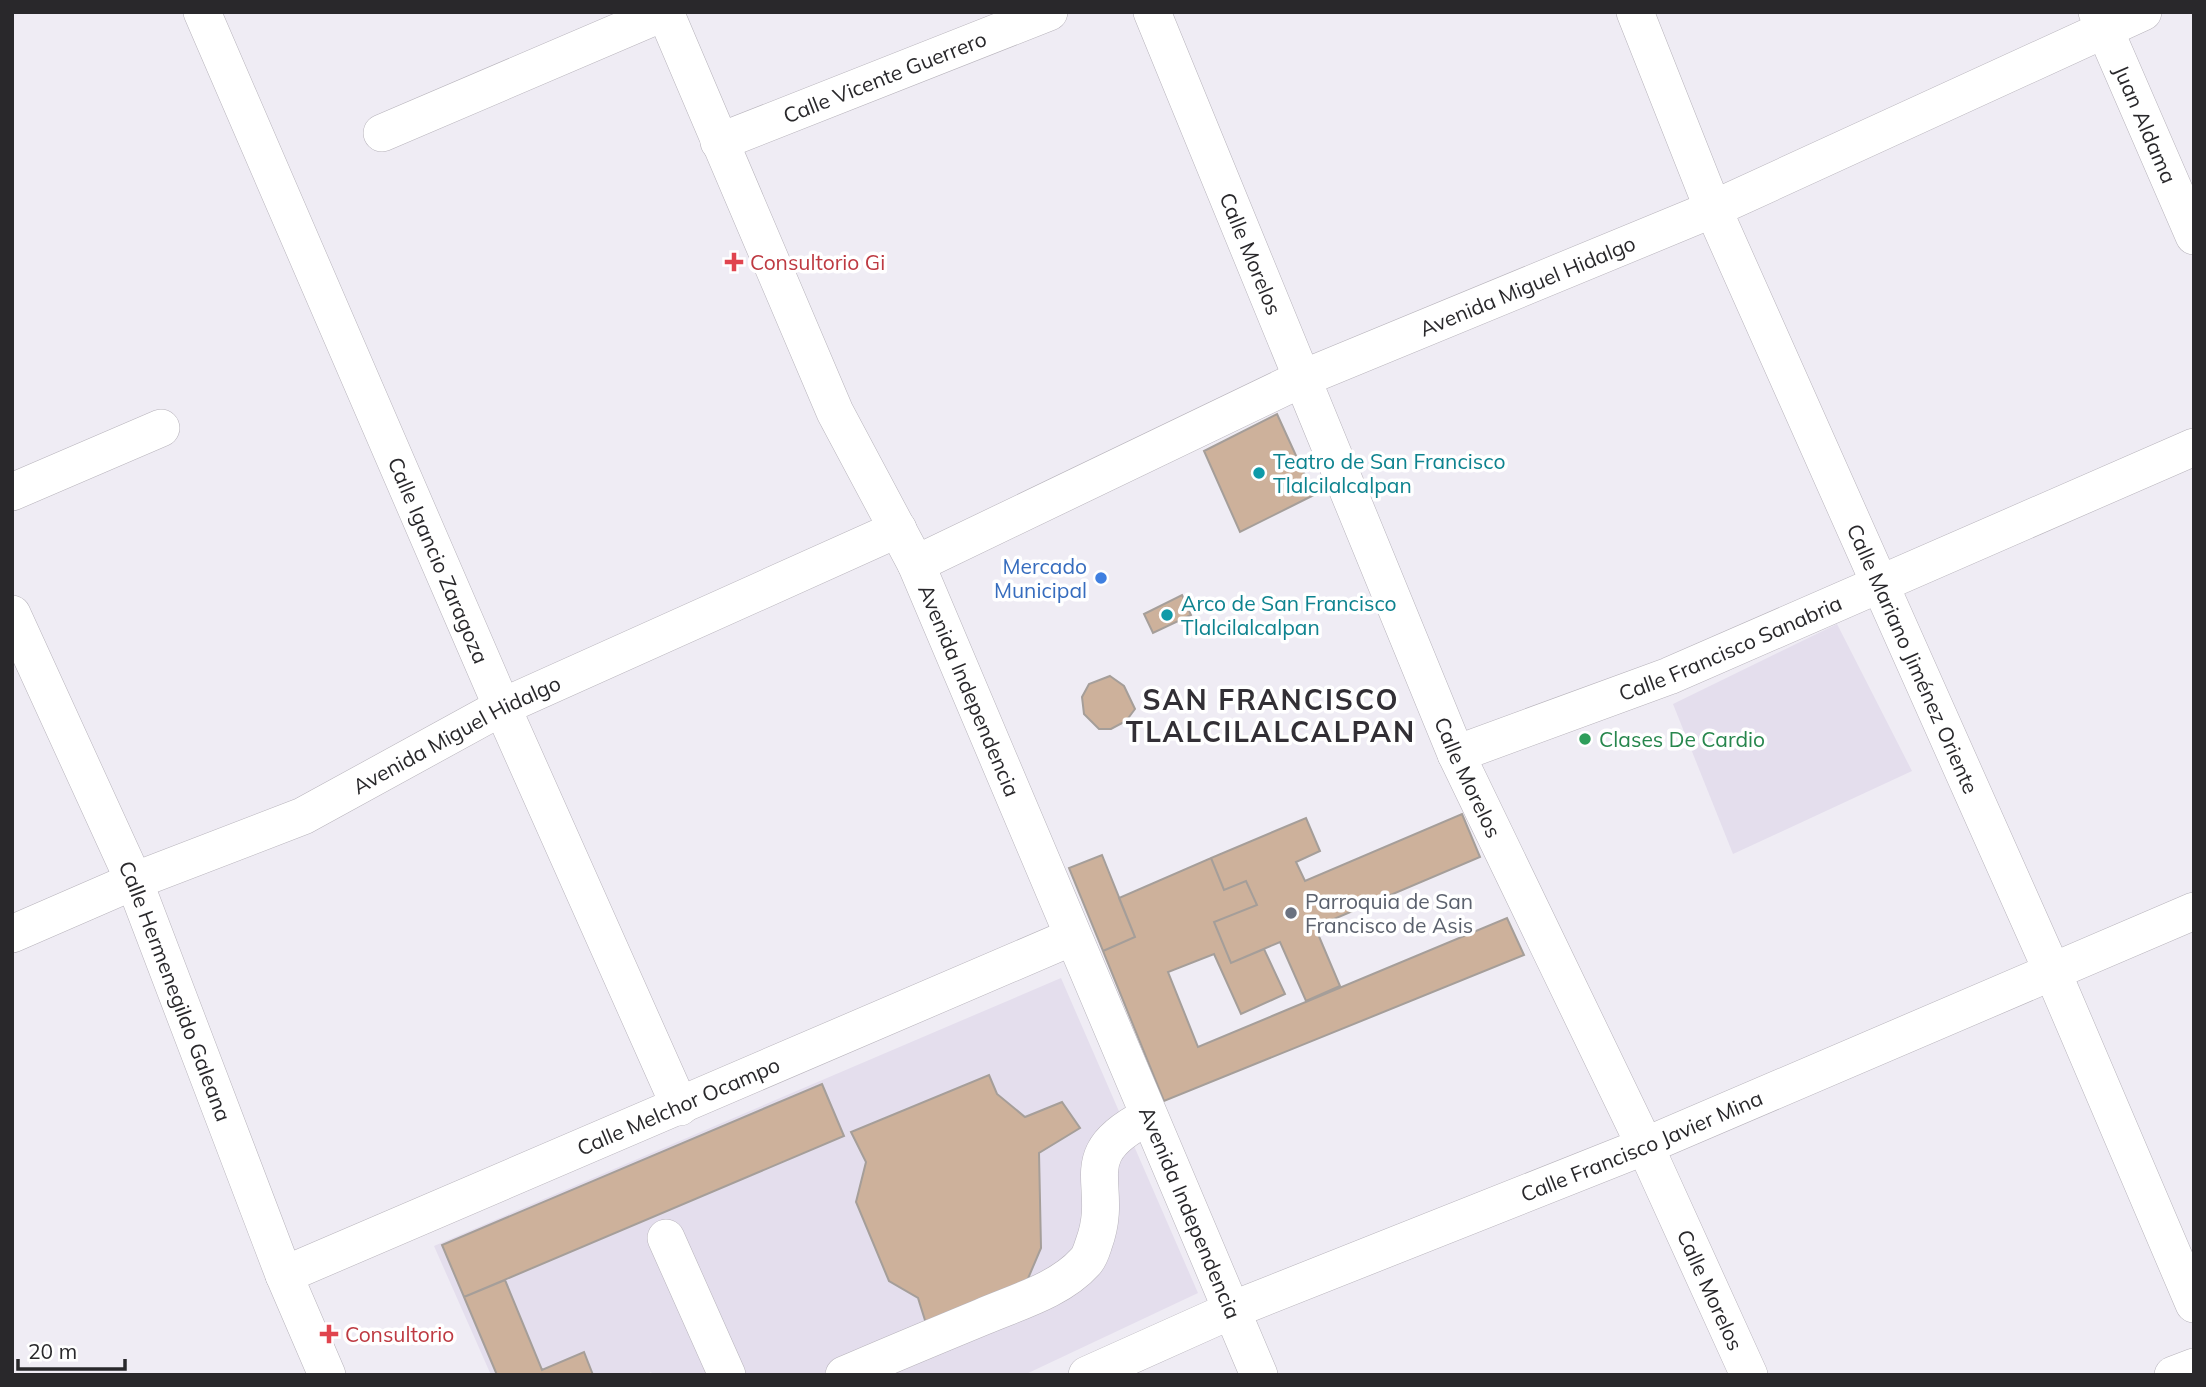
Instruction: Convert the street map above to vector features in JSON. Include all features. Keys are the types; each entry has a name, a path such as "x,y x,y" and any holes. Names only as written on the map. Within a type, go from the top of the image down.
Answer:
{"street":[{"name":"Calle Igancio Zaragoza","path":"202,12 502,707 680,1107"},
{"path":"382,133 665,12"},
{"name":"Avenida Independencia","path":"665,12 835,412 916,564 1147,1117 1259,1375"},
{"name":"Calle Vicente Guerrero","path":"719,142 1049,12"},
{"name":"Calle Morelos","path":"1152,12 1456,754 1645,1146 1749,1375"},
{"name":"Calle Mariano Jiménez Oriente","path":"1635,12 1713,209 2052,971 2194,1304"},
{"name":"Avenida Miguel Hidalgo","path":"916,564 1301,379 1713,209 2101,21 2143,12"},
{"name":"Juan Aldama","path":"2101,21 2194,236"},
{"path":"12,492 161,428"},
{"name":"Calle Francisco Sanabria","path":"1456,754 1669,676 2194,447"},
{"name":"Avenida Miguel Hidalgo","path":"12,934 134,881 303,816 502,707 898,529"},
{"name":"Calle Hermenegildo Galeana","path":"12,614 134,881 284,1275 327,1375"},
{"name":"Calle Francisco Javier Mina","path":"1087,1375 1232,1310 1645,1146 2194,911"},
{"name":"Calle Melchor Ocampo","path":"284,1275 1072,937"},
{"path":"844,1375 1035,1295 1071,1276 1088,1259 1096,1237 1101,1206 1097,1176 1103,1153 1125,1128 1147,1117"},
{"path":"666,1238 727,1375"},
{"path":"2173,1375 2194,1367"}],"shaded area":[{"path":"1837,624 1912,771 1733,854 1673,704"},
{"path":"1061,978 1198,1293 1024,1375 653,1375 651,1372 644,1375 491,1375 434,1246"}],"building":[{"name":"Teatro de San Francisco Tlalcilalcalpan","path":"1277,414 1314,495 1240,532 1204,451"},
{"name":"Arco de San Francisco Tlalcilalcalpan","path":"1182,595 1191,615 1153,633 1144,614"},
{"path":"1110,676 1124,686 1135,709 1126,721 1111,729 1099,729 1084,714 1082,697 1089,684"},
{"name":"Parroquia de San Francisco de Asis","path":"1462,814 1480,857 1315,927 1340,986 1306,1001 1280,942 1231,963 1214,922 1257,905 1246,881 1224,890 1211,858 1306,818 1320,851 1296,862 1305,881"},
{"path":"1102,855 1135,937 1103,951 1069,868"},
{"path":"1211,858 1224,890 1246,881 1257,905 1214,922 1231,963 1264,949 1285,994 1241,1014 1214,954 1168,972 1198,1047 1507,918 1524,955 1164,1101 1103,951 1135,937 1119,898"},
{"path":"989,1075 997,1094 1025,1117 1062,1102 1080,1128 1039,1153 1041,1248 1021,1295 929,1333 918,1298 889,1281 856,1202 866,1162 851,1132"},
{"path":"822,1084 844,1136 464,1297 442,1245"},
{"path":"505,1280 542,1370 584,1352 593,1375 497,1375 464,1297"}],"place":[{"name":"Consultorio Gi","path":"734,262"},
{"name":"Teatro de San Francisco Tlalcilalcalpan","path":"1259,473"},
{"name":"Mercado Municipal","path":"1101,578"},
{"name":"Arco de San Francisco Tlalcilalcalpan","path":"1167,615"},
{"name":"Clases De Cardio","path":"1585,739"},
{"name":"Parroquia de San Francisco de Asis","path":"1291,913"},
{"name":"Consultorio","path":"329,1334"}],"district":[{"name":"SAN FRANCISCO TLALCILALCALPAN","path":"1271,715"}]}
